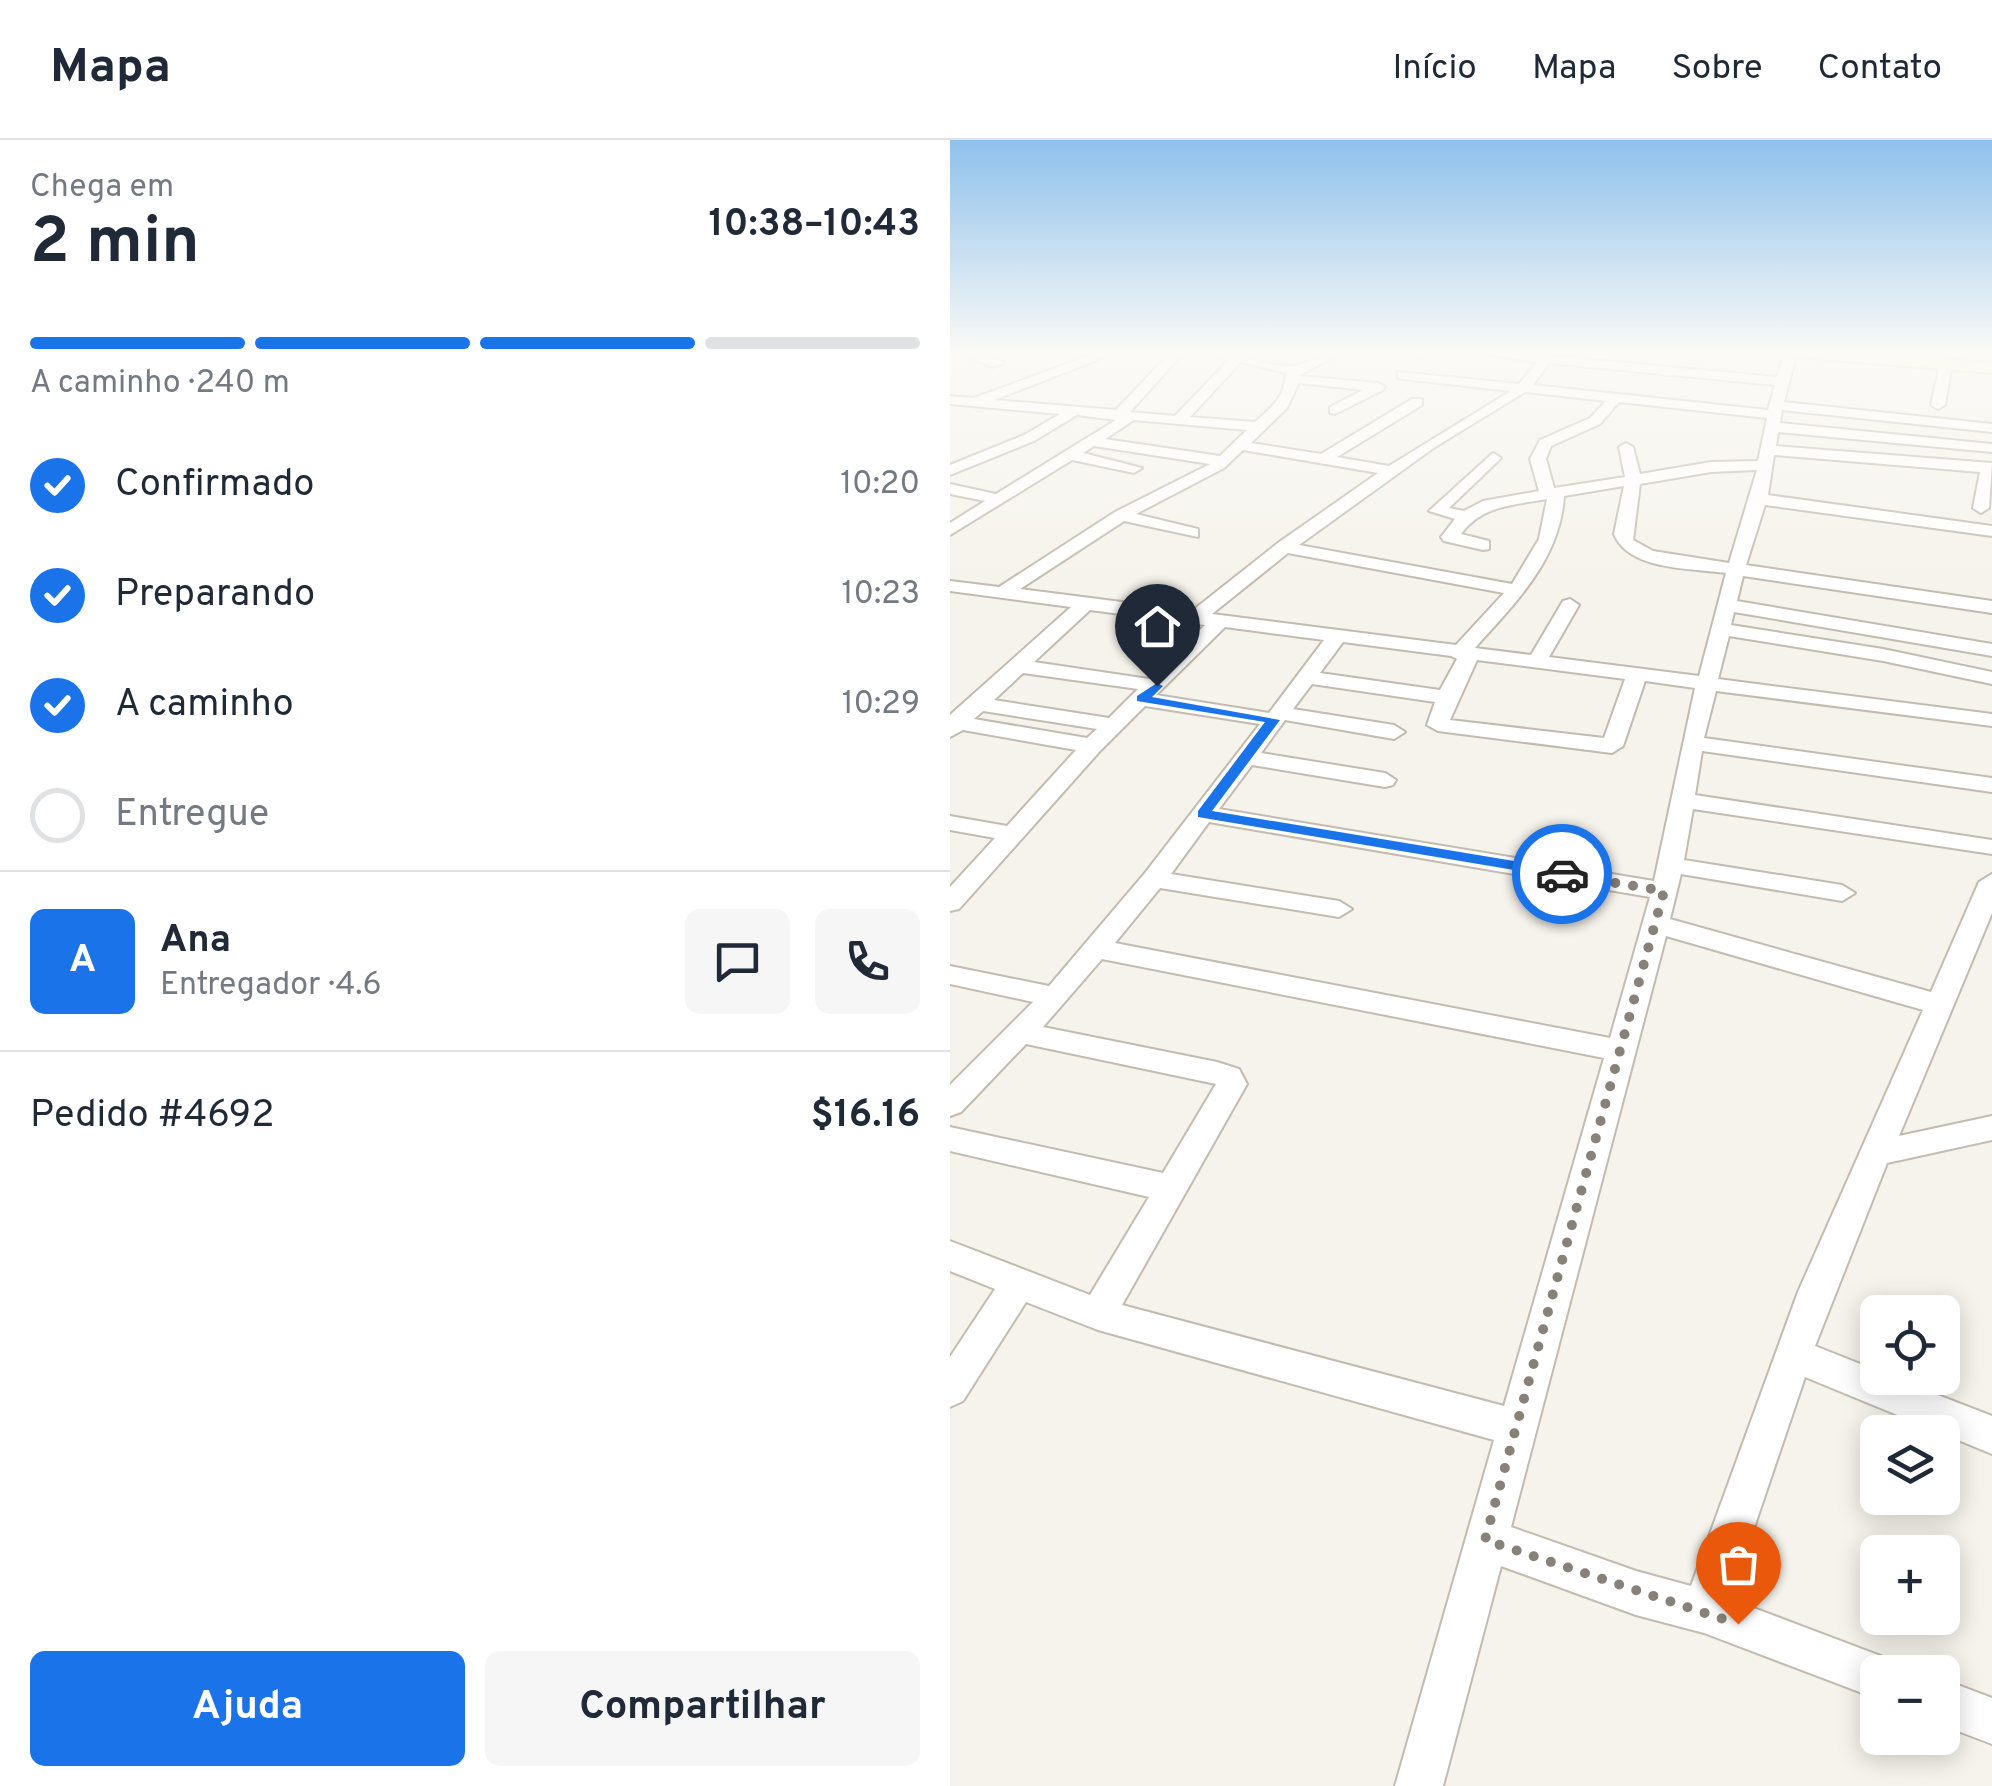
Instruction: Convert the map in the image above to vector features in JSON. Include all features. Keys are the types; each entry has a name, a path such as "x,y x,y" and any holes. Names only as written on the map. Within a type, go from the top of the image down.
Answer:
{"street":[{"path":"950,470 1045,429"},
{"path":"950,530 1108,429"},
{"path":"1001,594 1122,515 1221,462 1255,429"},
{"path":"1322,460 1373,429"},
{"path":"954,894 1092,746 1149,692 1208,620 1284,546 1456,429"},
{"path":"1578,429 1545,442 1538,459 1552,493 1554,519 1535,566 1464,655 1438,724 1609,747 1614,745 1636,677"},
{"path":"1482,545 1450,539 1466,516 1489,504 1712,467 1760,429"},
{"path":"1419,1786 1656,924 1692,743 1736,568 1759,500 1773,429"},
{"path":"1825,429 1990,468 1982,508"},
{"path":"1858,429 1992,448"},
{"path":"1092,441 1221,462"},
{"path":"1237,445 1394,470"},
{"path":"1626,447 1633,479 1622,534 1634,550 1650,556 1992,607"},
{"path":"1069,454 1134,468"},
{"path":"1466,516 1437,511 1493,458"},
{"path":"950,489 997,499"},
{"path":"1759,500 1992,530"},
{"path":"1122,515 1192,533"},
{"path":"1284,546 1516,590"},
{"path":"951,588 1992,720"},
{"path":"953,724 1086,604"},
{"path":"1535,664 1570,605"},
{"path":"1725,617 1992,650"},
{"path":"1725,617 1992,678"},
{"path":"950,1104 1055,997 1154,878 1336,638"},
{"path":"1019,666 1277,716 1394,732"},
{"path":"1307,677 1447,697"},
{"path":"978,704 1114,725"},
{"path":"953,724 1092,746"},
{"path":"1692,743 1992,785"},
{"path":"1246,757 1385,780"},
{"path":"1681,800 1992,846"},
{"path":"1203,814 1667,878 1842,893"},
{"path":"950,822 1013,834"},
{"path":"1154,878 1340,909"},
{"path":"1704,1611 1792,1354 1992,882"},
{"path":"1656,924 1941,1005"},
{"path":"1093,948 1621,1052"},
{"path":"950,976 1055,997"},
{"path":"1022,1033 1228,1076 1232,1084 1098,1314"},
{"path":"1878,1153 1992,1128"},
{"path":"950,1139 1173,1189"},
{"path":"950,1256 1098,1314 1516,1428"},
{"path":"950,1388 1019,1283"},
{"path":"1792,1354 1992,1435"},
{"path":"1485,1540 1636,1593 1704,1611 1860,1671"},
{"path":"1960,1709 1992,1721"}],"way so far":[{"path":"1562,874 1664,891 1485,1540 1738,1624"}],"route":[{"path":"1157,686 1142,699 1274,720 1203,814 1562,874"}]}
